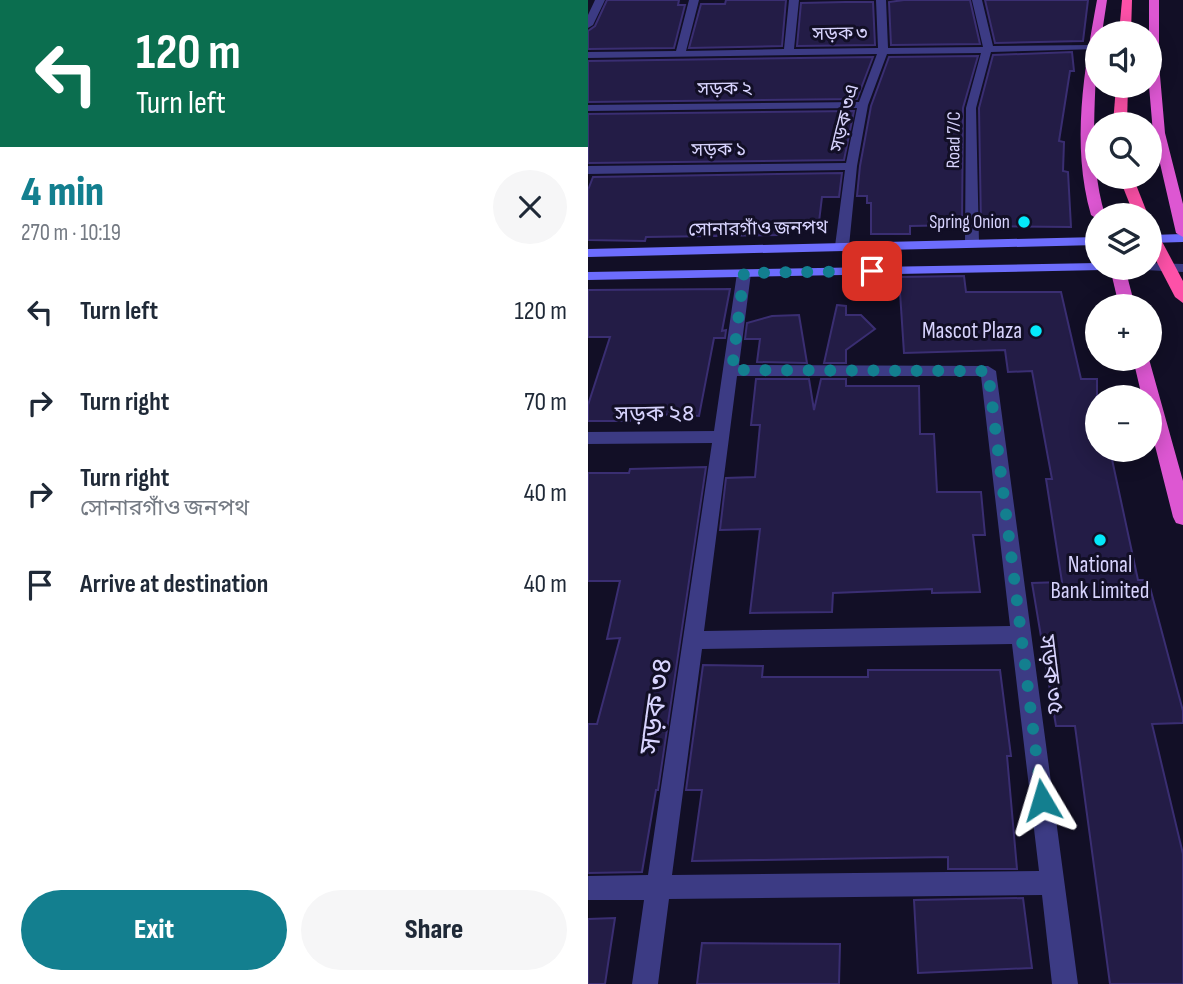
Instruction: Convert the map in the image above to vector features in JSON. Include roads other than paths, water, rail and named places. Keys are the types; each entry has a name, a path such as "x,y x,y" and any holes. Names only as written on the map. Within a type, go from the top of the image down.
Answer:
{"highway":[{"path":"1098,21 1101,0"},
{"path":"1126,21 1127,0"},
{"path":"1154,0 1153,65 1159,133 1183,233"},
{"path":"1089,98 1087,133 1095,203"},
{"path":"1162,258 1183,297"},
{"path":"1144,371 1183,517"}],"main road":[{"path":"1162,237 1183,238"},
{"name":"সোনারগাঁও জনপথ","path":"588,253 1085,241"},
{"name":"সোনারগাঁও জনপথ","path":"588,276 1085,267"}],"street":[{"path":"588,25 600,0"},
{"path":"680,54 694,0"},
{"path":"789,52 794,0"},
{"name":"সড়ক ৩এ","path":"842,246 851,166 863,105 883,51 881,0"},
{"name":"Road 7/C","path":"972,243 971,108 989,43 977,0"},
{"name":"সড়ক ৩","path":"588,55 1085,48"},
{"name":"সড়ক ২","path":"588,108 863,105"},
{"name":"সড়ক ১","path":"588,170 851,166"},
{"path":"1162,267 1183,268"},
{"name":"সড়ক ৩৪","path":"645,984 744,273"},
{"name":"সড়ক ৩৫","path":"732,370 988,371 1065,984"},
{"name":"সড়ক ২৪","path":"588,438 723,436"},
{"path":"694,640 1021,635"},
{"path":"588,888 1052,883"}],"place":[{"name":"Spring Onion","path":"1024,222"},
{"name":"Mascot Plaza","path":"1036,331"},
{"name":"National Bank Limited","path":"1100,540"}]}
